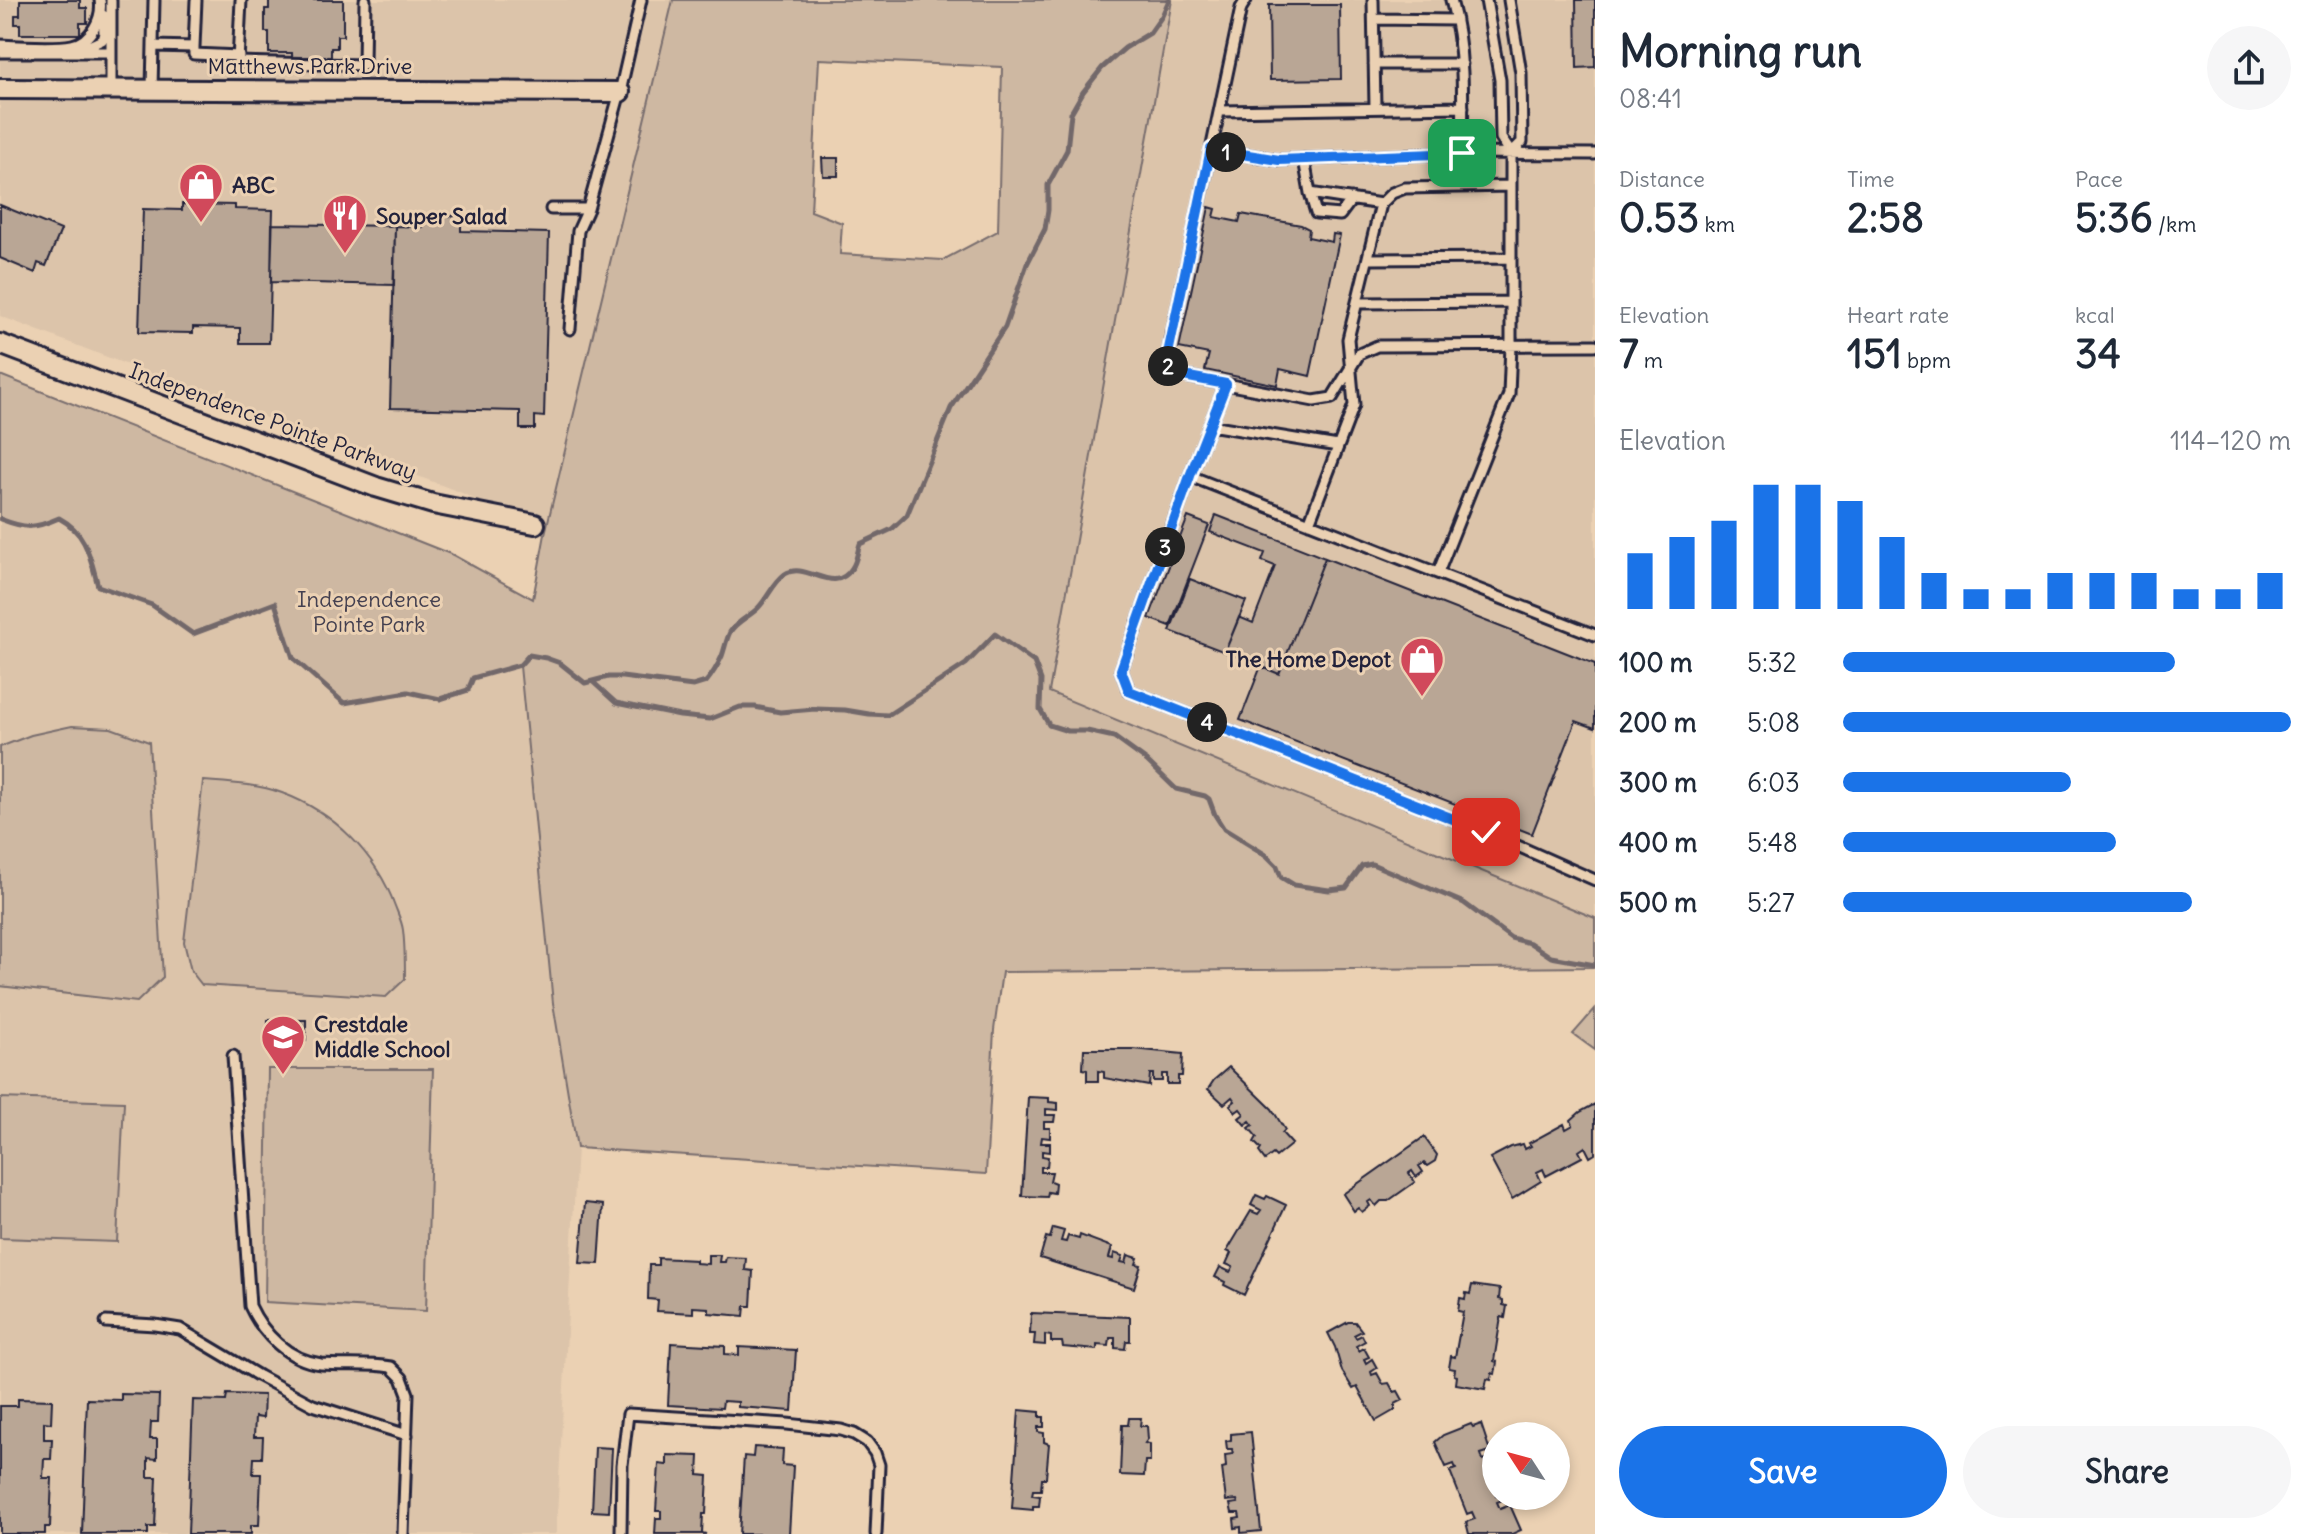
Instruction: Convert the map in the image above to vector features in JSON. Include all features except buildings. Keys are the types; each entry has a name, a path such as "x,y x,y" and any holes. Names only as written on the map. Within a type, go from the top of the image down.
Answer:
{"street":[{"name":"Matthews Park Drive","path":"0,89 620,92"},
{"name":"Independence Pointe Parkway","path":"0,344 376,487 433,504 535,524"}],"lane":[{"path":"0,45 73,45 91,32 102,11 100,0"},
{"path":"111,0 111,89"},
{"path":"152,89 154,0"},
{"path":"196,0 194,54 239,56"},
{"path":"241,0 238,62 364,65 365,0"},
{"path":"570,329 578,231 588,209 620,92 641,0"},
{"path":"1246,0 1241,8 1166,363 1173,374 1314,401 1332,398 1359,354 1377,346 1595,345"},
{"path":"1373,0 1375,107"},
{"path":"1451,0 1462,64 1462,153"},
{"path":"1438,573 1509,394 1511,153 1501,138 1500,80 1486,0"},
{"path":"1509,0 1521,73 1522,128 1522,142 1511,153"},
{"path":"1374,19 1456,20"},
{"path":"153,46 194,47"},
{"path":"0,52 111,52"},
{"path":"1374,64 1462,64"},
{"path":"1220,111 1463,107"},
{"path":"1211,149 1279,160 1462,153 1595,154"},
{"path":"1304,159 1316,213 1340,215 1352,199"},
{"path":"1309,523 1354,405 1348,339 1381,204 1392,193 1405,188 1511,186"},
{"path":"1310,193 1381,204"},
{"path":"551,209 588,209"},
{"path":"1369,259 1511,258"},
{"path":"1357,303 1511,302"},
{"path":"1226,384 1121,670 1129,691 1486,832 1595,880"},
{"path":"1210,425 1338,446"},
{"path":"1190,476 1595,635"},
{"path":"233,1056 250,1306 259,1324 278,1345 299,1357 318,1364 391,1367 402,1378 408,1394 403,1534"},
{"path":"106,1322 180,1329 313,1405 407,1435"},
{"path":"621,1534 622,1465 628,1414 787,1424 854,1434 867,1442 879,1465 876,1534"}],"shaded area":[{"path":"0,0 673,0 545,534 462,493 0,316"},
{"path":"1172,0 1595,0 1595,918 1049,692"},
{"name":"Crestdale Middle School","path":"59,518 74,526 85,543 98,585 152,605 192,634 275,603 293,658 344,703 408,692 440,699 473,678 520,665 553,1003 577,1148 556,1534 0,1534 0,519 18,526 39,527"}],"green space":[{"name":"Independence Pointe Park","path":"673,0 1172,0 1049,692 1595,918 1595,967 1002,972 994,1030 986,1174 577,1148 553,1003 520,666 473,678 468,690 440,699 407,692 344,703 293,658 275,603 193,634 152,605 98,586 82,538 68,524 59,518 30,526 0,519 0,375 453,555 533,599 545,534","holes":["819,59 1002,67 998,231 943,260 840,254 842,223 811,211"]},
{"path":"72,726 111,728 149,742 163,977 137,1002 0,986 0,747 31,735"},
{"path":"203,781 263,788 301,801 336,823 365,852 387,887 403,930 405,979 386,997 202,985 191,971 184,942"},
{"path":"1595,1009 1595,1050 1573,1034"},
{"path":"268,1069 433,1069 426,1311 265,1302"},
{"path":"0,1098 124,1102 117,1242 0,1238"}],"waterway":[{"path":"0,519 30,526 59,518 82,538 98,586 152,605 193,634 275,603 293,658 344,703 408,692 440,699 468,690 473,678 520,665 529,655 560,663 585,683 608,677 693,686 706,682 720,659 730,632 758,608 785,574 802,571 828,579 845,576 854,565 860,544 892,529 907,515 951,408 1005,327 1027,264 1045,229 1048,185 1067,150 1071,113 1102,68 1125,48 1150,33 1169,0"},
{"path":"593,682 616,703 680,716 710,719 740,707 780,712 815,709 888,715 966,664 995,634 1034,662 1041,680 1040,709 1049,725 1068,731 1087,731 1114,737 1147,761 1176,789 1205,796 1224,829 1266,855 1277,866 1281,877 1294,885 1329,890 1346,888 1362,866 1372,864 1464,903 1511,938 1530,943 1551,957 1595,965"}],"place":[{"name":"ABC","path":"201,224"},
{"name":"Souper Salad","path":"345,255"},
{"name":"The Home Depot","path":"1422,698"},
{"name":"Crestdale Middle School","path":"283,1076"}],"route":[{"path":"1462,153 1279,160 1211,149 1166,363 1173,374 1226,384 1121,670 1129,691 1486,832"}]}
